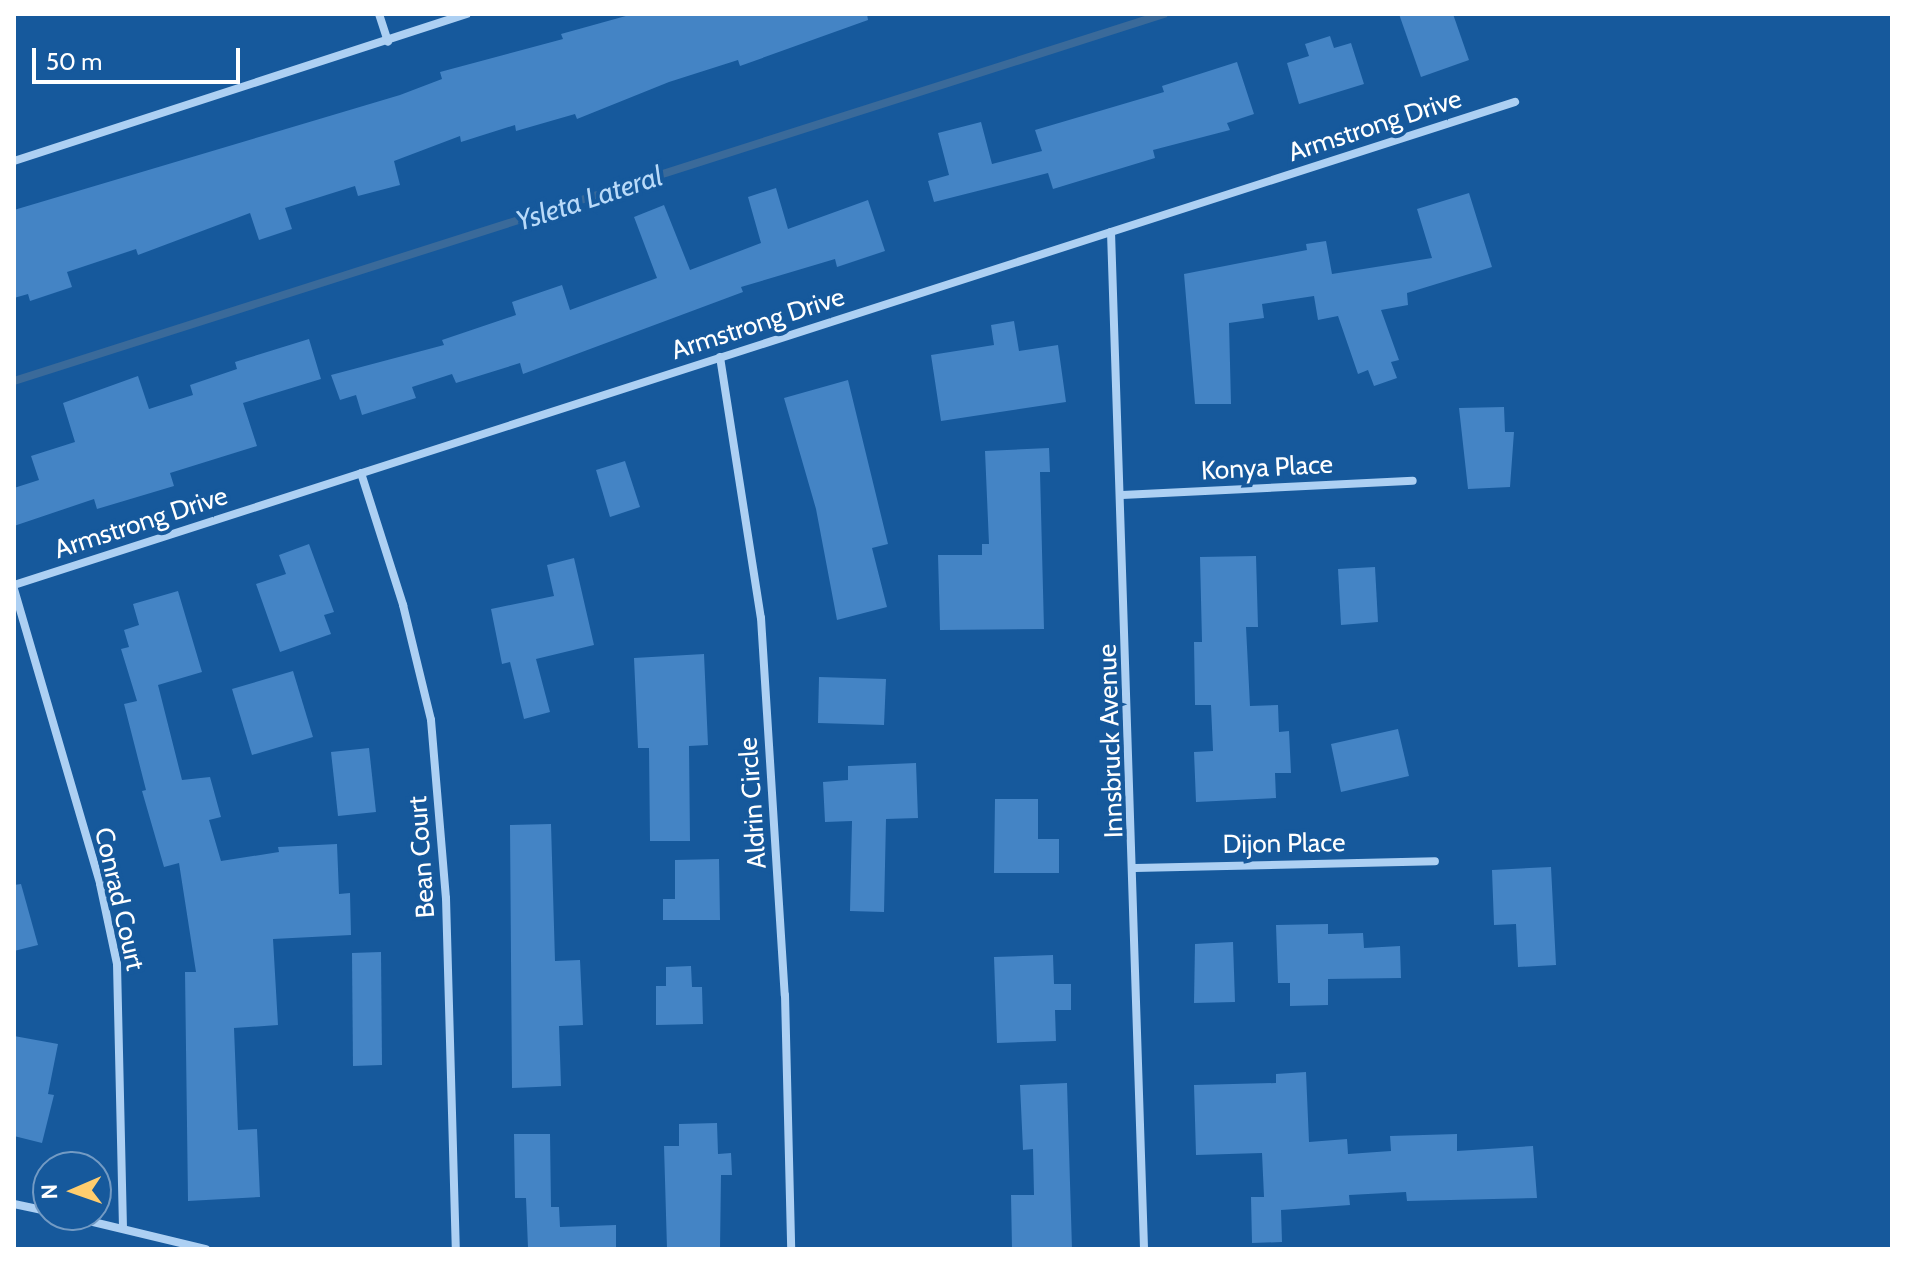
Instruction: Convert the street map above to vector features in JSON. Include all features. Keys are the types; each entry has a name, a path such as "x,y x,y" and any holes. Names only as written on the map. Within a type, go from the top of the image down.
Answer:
{"street":[{"path":"379,14 388,42"},
{"path":"14,161 467,14"},
{"name":"Armstrong Drive","path":"14,587 1515,102"},
{"name":"Innsbruck Avenue","path":"1111,232 1135,868 1144,1249"},
{"name":"Aldrin Circle","path":"720,357 761,618 785,995 791,1249"},
{"name":"Bean Court","path":"361,473 403,605 431,720 446,898 456,1249"},
{"name":"Konya Place","path":"1122,495 1413,481"},
{"name":"Conrad Court","path":"14,587 100,884 117,964 123,1228"},
{"name":"Dijon Place","path":"1135,868 1435,861"},
{"path":"112,1226 206,1249"}],"building":[{"path":"633,14 867,14 868,20 740,66 738,60 669,82 577,119 575,114 516,131 515,125 461,142 460,136 394,161 400,185 358,196 355,186 285,208 292,229 259,240 250,213 138,255 136,249 67,272 72,287 30,301 28,294 14,298 14,210 400,95 442,79 440,72 563,39 561,34"},
{"path":"1399,14 1453,14 1469,60 1421,77"},
{"path":"1330,36 1334,48 1351,43 1364,84 1299,104 1287,63 1309,56 1305,44"},
{"path":"1237,62 1254,114 1227,123 1230,130 1153,150 1155,158 1053,189 1048,173 934,202 928,181 949,175 938,133 981,122 992,164 1042,151 1035,130 1164,92 1162,86"},
{"path":"776,188 788,229 868,200 885,251 837,267 835,259 741,287 743,292 523,374 520,363 456,383 452,374 412,387 416,398 362,415 356,395 340,400 331,375 444,345 442,340 516,315 512,302 562,285 570,310 657,278 634,217 664,205 690,270 761,243 748,197"},
{"path":"1469,193 1492,267 1407,293 1408,305 1381,310 1399,360 1391,362 1397,378 1374,386 1368,370 1358,374 1338,316 1318,320 1314,296 1262,304 1264,318 1229,323 1231,404 1195,404 1184,274 1307,250 1306,244 1326,241 1332,274 1432,258 1417,209"},
{"path":"1014,321 1019,351 1058,345 1066,402 941,421 931,355 994,345 991,325"},
{"path":"309,339 321,379 243,403 257,446 170,473 174,486 97,509 94,499 14,526 14,488 39,480 31,456 75,442 63,403 138,376 149,409 193,395 190,385 237,369 235,362"},
{"path":"848,380 888,544 872,548 887,607 837,620 816,509 784,398"},
{"path":"1504,407 1505,432 1514,432 1510,487 1468,489 1459,408"},
{"path":"1049,448 1050,472 1040,472 1044,629 940,630 938,555 982,555 982,544 989,544 985,451"},
{"path":"625,461 640,507 610,517 596,470"},
{"path":"309,544 334,612 324,615 331,634 280,652 256,584 286,574 279,555"},
{"path":"1256,556 1258,627 1246,627 1250,706 1278,705 1279,732 1289,731 1291,773 1275,773 1276,798 1196,802 1194,752 1213,751 1211,705 1195,705 1194,642 1202,642 1200,557"},
{"path":"574,558 594,645 536,659 550,712 524,719 510,662 502,664 491,609 554,596 547,565"},
{"path":"1375,567 1378,622 1341,625 1338,569"},
{"path":"178,591 202,672 158,685 182,780 210,777 221,817 209,820 221,861 279,852 278,847 337,844 339,894 350,893 351,935 273,939 278,1025 234,1028 238,1130 257,1129 260,1197 188,1201 185,972 196,972 179,863 164,867 142,791 146,790 124,704 137,701 121,649 129,647 124,630 139,625 133,604"},
{"path":"704,654 708,745 689,746 690,841 650,841 649,748 638,748 634,658"},
{"path":"293,671 313,737 252,755 232,689"},
{"path":"819,677 886,679 884,725 818,723"},
{"path":"1398,729 1409,776 1341,792 1331,744"},
{"path":"369,748 376,812 338,816 331,752"},
{"path":"916,763 918,818 886,819 884,912 850,911 852,821 825,822 823,782 848,780 848,766"},
{"path":"995,799 1038,799 1038,839 1059,839 1059,873 994,873"},
{"path":"551,824 555,961 580,960 583,1025 559,1026 561,1086 512,1088 510,825"},
{"path":"719,859 720,920 663,920 663,899 675,899 675,860"},
{"path":"1551,867 1556,965 1518,967 1516,924 1494,925 1492,870"},
{"path":"21,884 38,945 14,951 14,885"},
{"path":"1328,924 1328,934 1363,933 1364,948 1400,946 1401,978 1328,979 1328,1005 1290,1006 1290,983 1278,983 1276,925"},
{"path":"1233,942 1235,1002 1194,1003 1195,944"},
{"path":"381,952 382,1065 353,1066 352,953"},
{"path":"1053,955 1054,984 1071,984 1071,1010 1055,1010 1056,1041 997,1043 994,957"},
{"path":"691,966 692,987 702,987 703,1024 656,1025 656,986 666,986 666,967"},
{"path":"14,1036 58,1044 48,1094 54,1095 42,1143 14,1136"},
{"path":"1306,1072 1309,1142 1347,1139 1348,1154 1391,1151 1390,1136 1457,1134 1457,1151 1533,1146 1537,1198 1407,1201 1406,1192 1349,1195 1350,1205 1281,1210 1282,1242 1252,1243 1251,1197 1264,1197 1262,1153 1196,1155 1194,1085 1276,1083 1276,1074"},
{"path":"1067,1083 1072,1249 1012,1249 1011,1195 1034,1195 1033,1149 1023,1150 1020,1085"},
{"path":"717,1123 718,1154 731,1153 732,1175 721,1175 720,1249 667,1249 664,1146 679,1146 679,1124"},
{"path":"514,1134 550,1134 551,1207 559,1207 560,1227 616,1225 616,1249 528,1248 526,1198 515,1198"}],"waterway":[{"name":"Ysleta Lateral","path":"14,381 1164,14"}]}
